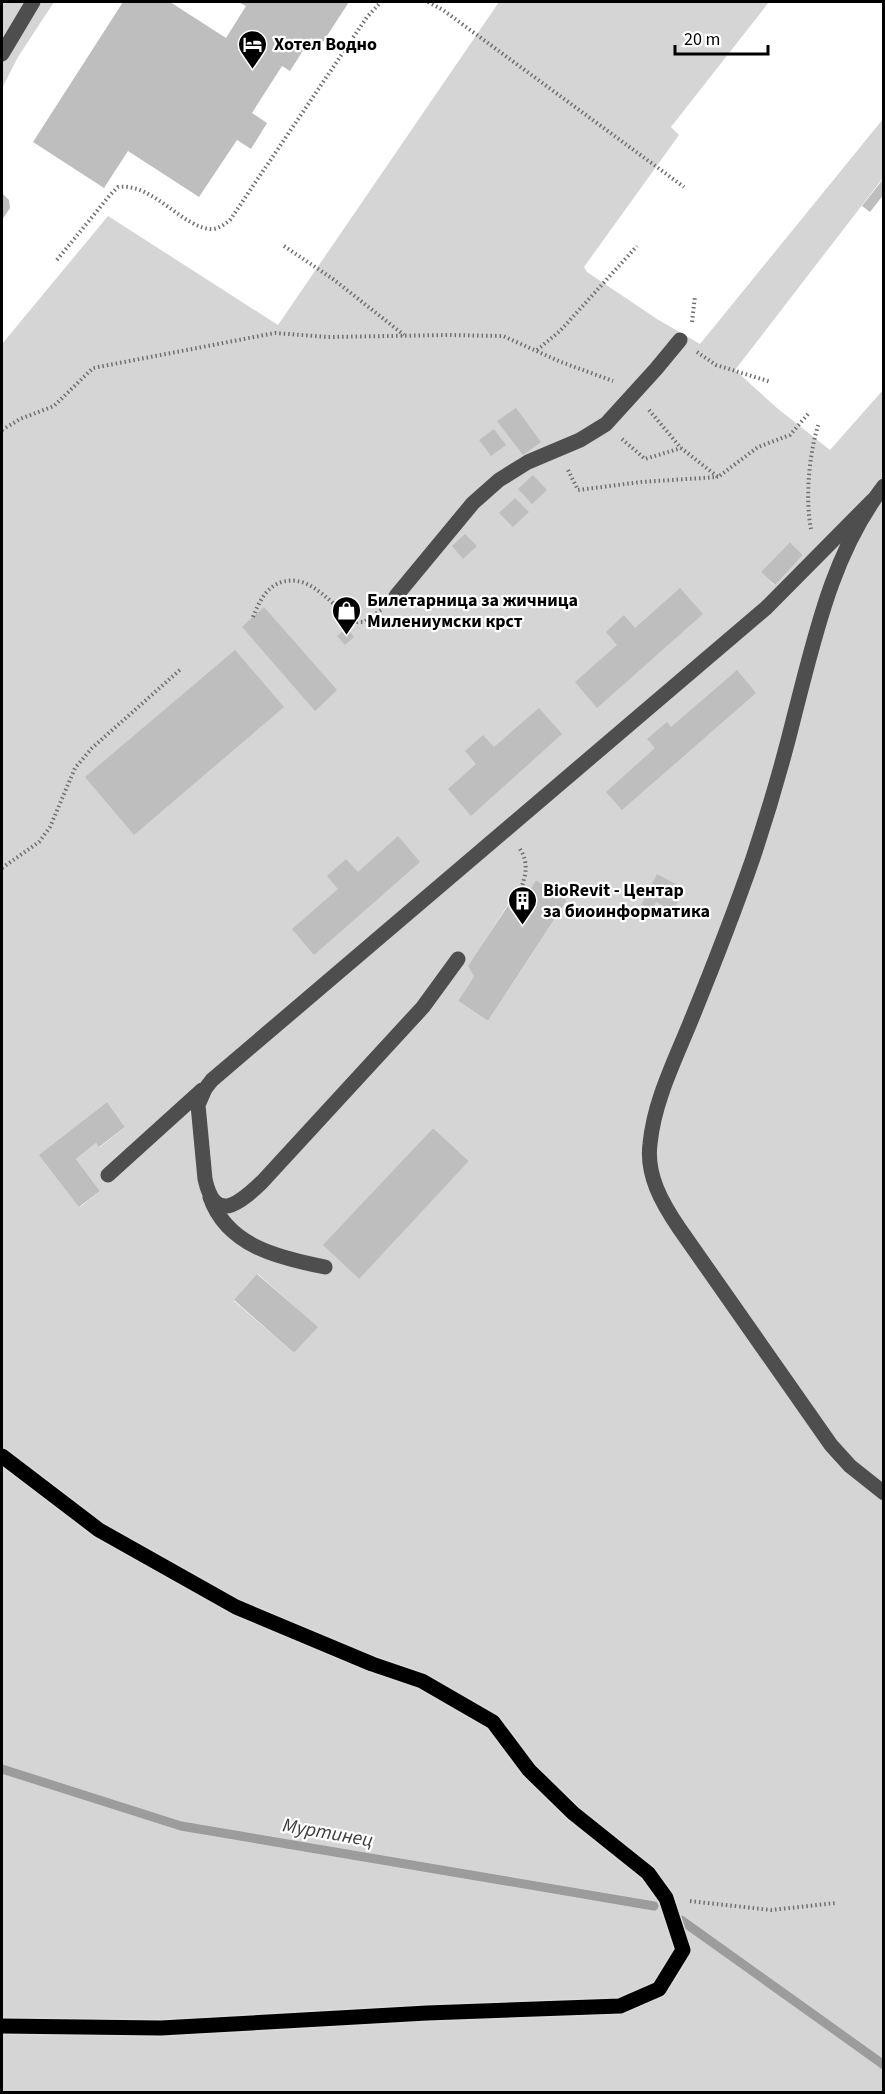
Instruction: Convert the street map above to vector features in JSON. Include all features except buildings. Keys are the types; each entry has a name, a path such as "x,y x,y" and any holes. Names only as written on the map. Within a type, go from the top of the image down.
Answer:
{"main road":[{"path":"2,1456 99,1530 236,1607 372,1664 422,1681 493,1722 530,1770 573,1813 648,1873 666,1898 683,1950 659,1989 620,2006 427,2013 161,2028 2,2026"}],"street":[{"path":"2,54 33,2"},
{"path":"396,596 473,503 499,480 528,462 556,448 580,440 606,424 680,340"},
{"path":"108,1175 212,1080 766,608 821,554 884,486"},
{"path":"873,500 853,536 826,602 753,859 663,1089 653,1122 650,1163 655,1184 664,1205 678,1228 831,1445 850,1466 884,1492"},
{"path":"207,1189 220,1204 230,1206 242,1201 328,1112 423,1007 458,959"},
{"path":"212,1080 198,1105 202,1161 207,1189 220,1219 243,1241 276,1256 325,1267"}],"path":[{"path":"57,260 118,188 132,187 144,192 208,228 218,228 230,220 367,17 381,2"},
{"path":"428,2 443,10 684,187"},
{"path":"284,246 333,279 404,335"},
{"path":"537,350 560,332 637,246"},
{"path":"2,430 20,419 54,406 93,368 275,333 328,337 496,335 516,340 561,362 609,378 634,394 681,447 718,477"},
{"path":"716,365 771,382"},
{"path":"556,448 578,490 641,482 718,477 758,447 790,435 808,414"},
{"path":"819,423 813,445 809,507 811,531 821,554"},
{"path":"606,424 645,459 681,447"},
{"path":"253,617 258,604 270,588 276,584 293,580 313,587 346,615 361,623"},
{"path":"2,868 39,842 50,827 75,768 92,748 181,669"},
{"path":"506,831 523,854 526,863 526,873 520,891"},
{"path":"666,1898 771,1910 836,1903"}],"shaded area":[{"path":"2,2 54,2 18,57 2,88"},
{"path":"499,2 769,2 671,127 679,135 584,267 587,272 657,319 700,344 883,119 883,178 735,370 777,408 830,450 883,390 883,2092 2,2092 2,344 108,216 278,325","holes":["790,542 803,555 774,585 762,572","536,880 567,900 488,1021 458,1001 474,976 477,953 514,895 526,896","107,1102 125,1127 100,1147 96,1143 76,1159 100,1191 80,1207 40,1155","433,1128 469,1161 358,1278 324,1245","258,1274 317,1327 294,1353 234,1301"]}],"waterway":[{"name":"Муртинец","path":"2,1769 181,1826 654,1906"},
{"path":"681,1920 884,2065"}],"place":[{"name":"Хотел Водно","path":"253,70"},
{"name":"Билетарница за жичница Милениумски крст","path":"346,636"},
{"name":"BioRevit - Центар за биоинформатика","path":"522,926"}]}
